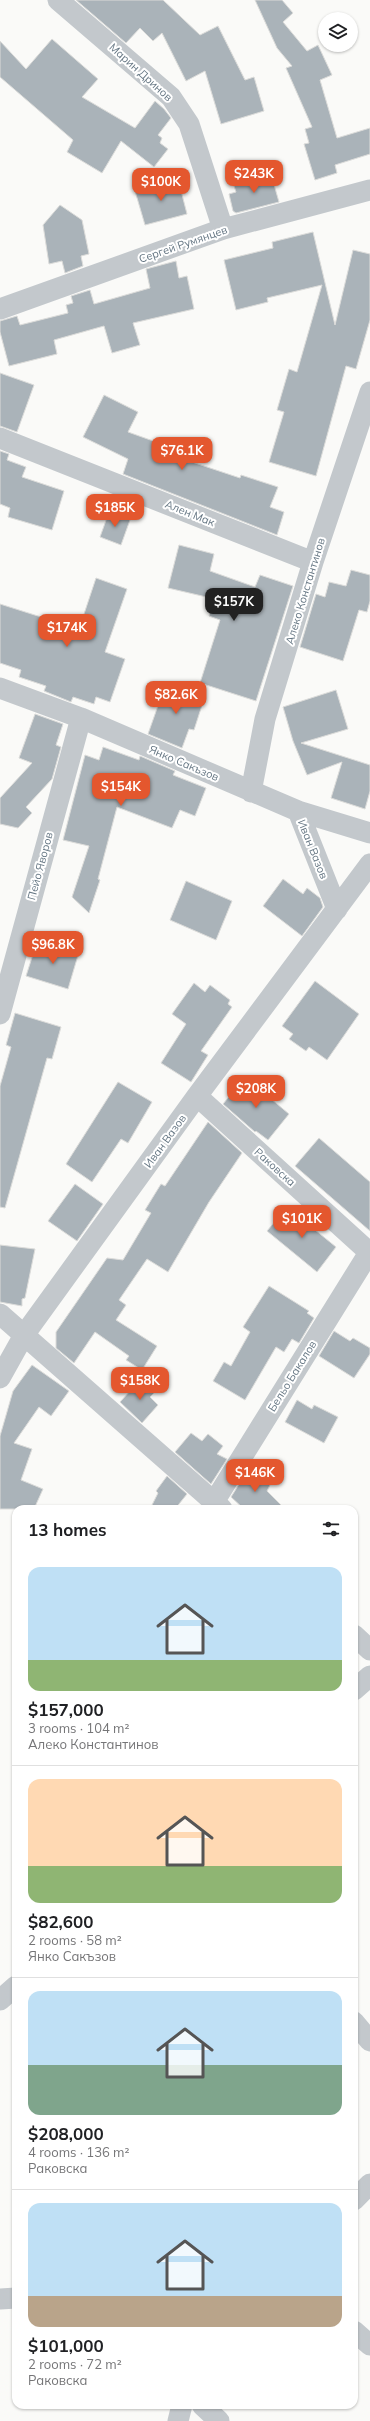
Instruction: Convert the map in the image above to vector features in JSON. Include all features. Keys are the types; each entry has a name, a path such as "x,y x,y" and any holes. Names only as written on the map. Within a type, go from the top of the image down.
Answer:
{"street":[{"name":"Марин Дринов","path":"58,0 171,97 189,124 223,229"},
{"name":"Сергей Румянцев","path":"0,309 223,229 370,190"},
{"name":"Алеко Константинов","path":"251,792 265,718 313,562 370,392"},
{"name":"Ален Мак","path":"0,438 313,562"},
{"name":"Янко Сакъзов","path":"0,688 81,718 298,811 370,833"},
{"name":"Пейо Яворов","path":"0,1014 81,718"},
{"name":"Иван Вазов","path":"298,811 337,909"},
{"name":"Иван Вазов","path":"0,1378 24,1334 197,1096 370,864"},
{"name":"Раковска","path":"197,1096 370,1252"},
{"name":"Бельо Бакалов","path":"218,1505 370,1252"},
{"path":"0,1314 218,1505"},
{"path":"358,1639 370,1650"},
{"path":"358,1686 370,1676"},
{"path":"0,2000 12,1990"},
{"path":"358,2027 370,2041"},
{"path":"358,2196 370,2184"},
{"path":"0,2299 12,2298"},
{"path":"358,2334 370,2345"},
{"path":"178,2421 181,2409"},
{"path":"206,2409 219,2421"}],"building":[{"path":"76,0 163,0 200,35 218,26 245,80 254,77 264,111 221,124 205,71 186,81 162,33 153,41 140,28 126,43"},
{"path":"255,0 282,0 293,13 283,22 307,51 318,45 318,52 321,52 332,75 320,80 337,138 370,128 370,154 335,165 337,173 315,180 304,144 309,143 305,129 312,127 286,68 292,66 277,48"},
{"path":"52,39 98,79 82,97 135,128 155,101 164,109 171,118 158,135 162,138 160,143 168,149 154,167 121,141 102,173 67,152 73,140 0,77 0,41 26,69"},
{"path":"271,174 279,202 236,213 233,211 229,194 236,192 233,183"},
{"path":"178,179 187,214 145,225 135,191"},
{"path":"60,205 82,220 89,254 81,256 83,266 65,273 62,261 49,264 43,225"},
{"path":"313,232 335,325 353,250 370,254 370,320 356,369 346,366 316,476 269,462 284,412 277,410 289,369 297,372 322,285 267,298 268,302 236,310 224,260 273,248 272,242"},
{"path":"176,261 179,278 187,276 194,309 133,323 140,345 112,353 104,326 54,340 57,354 9,366 0,332 0,321 17,316 20,325 68,313 66,305 73,303 71,296 90,290 94,304 150,288 146,269"},
{"path":"0,373 34,385 17,432 0,426"},
{"path":"104,395 138,412 128,432 170,447 168,454 240,478 241,475 278,487 270,507 284,512 277,535 123,474 128,459 83,437"},
{"path":"0,451 9,454 7,460 26,467 22,477 64,491 52,530 8,517 10,508 0,504"},
{"path":"109,512 130,520 121,545 100,537"},
{"path":"179,545 214,554 210,571 255,587 260,575 293,586 256,701 200,683 220,620 209,616 215,599 168,588"},
{"path":"351,570 370,575 370,601 367,612 359,610 343,661 300,647 316,594 325,597 329,582 346,586"},
{"path":"96,578 127,589 105,652 125,659 110,702 96,697 94,704 73,697 71,702 44,691 46,686 19,677 21,670 0,663 0,604 79,629"},
{"path":"166,683 205,696 194,730 189,729 182,748 148,734"},
{"path":"336,690 348,729 301,743 370,765 370,791 365,809 331,798 342,762 307,775 293,741 283,707"},
{"path":"35,714 63,724 56,745 61,747 52,779 26,807 32,813 18,828 0,824 0,798 32,763 19,758"},
{"path":"103,747 139,760 140,756 175,771 173,775 206,788 195,816 180,810 172,828 117,807 98,879 100,880 89,913 72,897 89,846 63,840 85,755 99,760"},
{"path":"283,879 303,894 307,888 320,898 323,907 302,936 263,906"},
{"path":"186,881 232,901 216,940 170,920"},
{"path":"54,943 79,952 68,989 26,976 36,945 52,950"},
{"path":"315,981 359,1014 327,1060 309,1047 306,1051 289,1039 293,1034 282,1026"},
{"path":"194,983 205,992 210,985 230,1000 228,1004 232,1007 201,1051 208,1055 191,1082 161,1063 186,1024 172,1014"},
{"path":"15,1013 61,1027 52,1059 47,1058 5,1208 0,1207 0,1086 11,1047 6,1045"},
{"path":"245,1077 289,1114 268,1140 256,1131 255,1132 223,1104"},
{"path":"118,1082 152,1102 128,1143 121,1139 92,1182 66,1164"},
{"path":"208,1122 242,1153 209,1202 168,1272 147,1259 119,1300 126,1305 116,1320 157,1346 142,1370 126,1360 129,1356 95,1332 74,1363 56,1348 56,1332 107,1258 123,1260 151,1213 145,1210 161,1184 165,1186"},
{"path":"319,1138 370,1182 370,1231 295,1166"},
{"path":"75,1184 103,1204 77,1241 48,1221"},
{"path":"287,1207 336,1247 317,1272 267,1231"},
{"path":"0,1245 35,1249 25,1298 22,1299 22,1306 0,1302"},
{"path":"269,1286 309,1311 307,1313 314,1318 299,1343 292,1339 284,1352 276,1347 245,1400 213,1381 224,1362 231,1366 250,1332 243,1327"},
{"path":"334,1331 350,1341 353,1338 370,1348 370,1354 354,1378 319,1356"},
{"path":"32,1365 69,1391 51,1416 39,1407 14,1443 32,1449 21,1480 43,1489 36,1505 12,1505 12,1509 0,1509 0,1436 13,1391"},
{"path":"142,1378 156,1391 150,1397 158,1405 142,1423 120,1402"},
{"path":"297,1400 312,1409 314,1405 338,1417 324,1443 285,1422"},
{"path":"191,1433 202,1441 208,1434 223,1446 217,1454 227,1459 211,1484 175,1452"},
{"path":"248,1470 272,1481 267,1491 281,1505 240,1505 231,1497"},
{"path":"167,1476 187,1494 178,1505 152,1505 158,1493 156,1491"}]}
